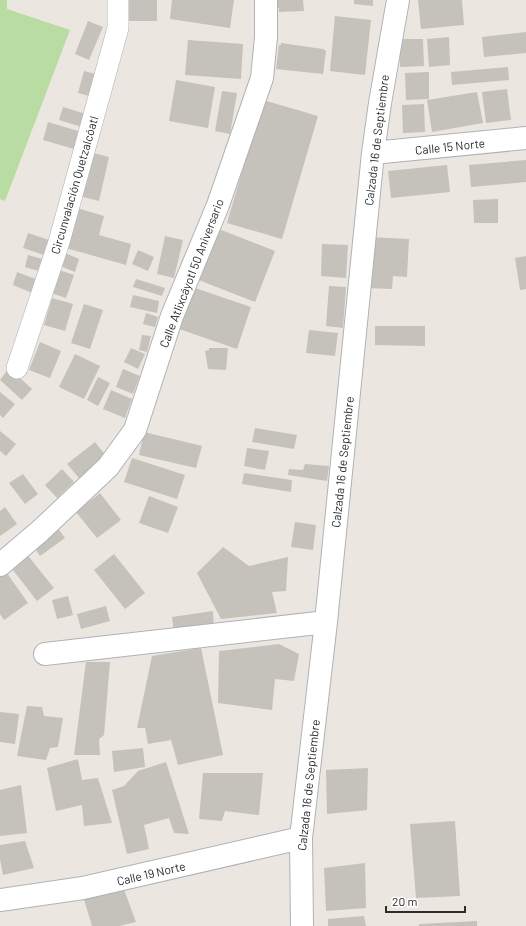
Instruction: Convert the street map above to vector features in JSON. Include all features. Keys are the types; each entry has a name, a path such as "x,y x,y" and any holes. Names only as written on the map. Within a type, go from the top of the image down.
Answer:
{"street":[{"name":"Circunvalación Quetzalcóatl","path":"17,368 58,242 118,28 118,0"},
{"name":"Calle Atlixcáyotl 50 Aniversario","path":"0,565 40,531 108,467 135,430 172,316 218,205 262,78 266,37 266,0"},
{"name":"Calzada 16 de Septiembre","path":"302,926 301,838 326,622 373,154 380,103 398,0"},
{"name":"Calle 15 Norte","path":"373,154 526,138"},
{"path":"45,654 326,622"},
{"name":"Calle 19 Norte","path":"0,900 83,888 301,838"}],"green space":[{"path":"0,0 7,0 7,9 70,30 5,201 0,199"}],"building":[{"path":"124,0 157,0 157,21 125,21"},
{"path":"172,0 234,0 230,28 170,19"},
{"path":"274,0 303,0 304,11 279,12 279,8 273,8"},
{"path":"354,0 373,0 373,6 354,4"},
{"path":"418,0 462,0 464,25 421,29"},
{"path":"335,16 371,20 365,75 330,71"},
{"path":"88,21 103,27 89,60 75,54"},
{"path":"526,32 526,53 484,57 482,37"},
{"path":"449,37 450,65 429,67 427,39"},
{"path":"400,39 423,39 424,66 400,67"},
{"path":"188,40 243,44 241,79 185,75"},
{"path":"281,43 323,49 326,51 323,74 276,69 279,45 281,45"},
{"path":"508,67 509,80 452,85 451,72"},
{"path":"84,71 99,75 93,97 78,93"},
{"path":"429,72 429,99 406,100 405,73"},
{"path":"176,80 215,87 208,128 169,121"},
{"path":"507,89 511,120 486,123 482,92"},
{"path":"222,91 237,93 230,134 215,131"},
{"path":"477,92 483,123 432,132 427,100"},
{"path":"263,100 318,116 282,239 227,223"},
{"path":"424,104 425,132 403,133 402,105"},
{"path":"63,107 86,114 82,127 59,120"},
{"path":"48,122 78,131 74,149 43,140"},
{"path":"89,152 109,157 99,201 79,196"},
{"path":"526,160 526,182 471,187 469,165"},
{"path":"447,165 450,192 391,198 388,171"},
{"path":"498,199 498,223 474,223 473,200"},
{"path":"77,208 104,216 99,235 131,244 126,265 66,248"},
{"path":"216,228 275,251 255,302 196,279"},
{"path":"28,233 52,241 47,256 23,248"},
{"path":"165,236 183,240 174,278 157,274"},
{"path":"370,237 409,239 407,277 393,276 392,289 367,288"},
{"path":"322,244 348,245 346,278 321,276"},
{"path":"138,250 154,257 148,271 132,264"},
{"path":"65,253 79,259 75,272 60,266"},
{"path":"28,255 46,260 42,272 25,267"},
{"path":"526,256 526,289 520,290 515,258"},
{"path":"59,270 74,275 66,298 51,293"},
{"path":"17,272 38,280 32,293 13,285"},
{"path":"136,279 165,288 162,296 133,287"},
{"path":"329,286 346,287 343,328 326,326"},
{"path":"192,287 251,307 237,349 179,329"},
{"path":"133,295 159,301 157,313 130,307"},
{"path":"52,298 73,304 65,331 44,325"},
{"path":"84,304 103,310 90,349 71,343"},
{"path":"146,313 158,317 155,327 143,324"},
{"path":"375,326 425,326 425,346 375,345"},
{"path":"309,330 338,333 335,356 306,353"},
{"path":"142,335 151,336 147,352 139,350"},
{"path":"40,342 61,351 50,378 29,370"},
{"path":"131,348 145,354 138,369 124,362"},
{"path":"209,348 228,348 226,370 208,369 205,351 209,350"},
{"path":"75,354 100,366 84,399 59,387"},
{"path":"9,368 32,389 22,400 0,380"},
{"path":"123,369 140,376 133,394 116,387"},
{"path":"98,377 110,383 98,406 87,400"},
{"path":"111,390 132,399 125,418 103,409"},
{"path":"0,392 15,404 3,418 0,415"},
{"path":"255,428 297,435 294,449 252,442"},
{"path":"0,431 16,444 6,456 0,451"},
{"path":"144,432 202,446 196,468 139,455"},
{"path":"95,442 107,457 79,478 67,464"},
{"path":"247,448 269,451 265,470 244,466"},
{"path":"132,458 185,475 177,499 124,482"},
{"path":"305,464 329,466 327,481 288,475 289,469 303,470"},
{"path":"62,469 74,482 57,498 45,485"},
{"path":"244,473 292,480 291,492 242,484"},
{"path":"23,474 38,494 25,504 9,483"},
{"path":"100,493 121,520 97,538 76,512"},
{"path":"149,496 178,507 168,533 139,523"},
{"path":"5,507 17,524 0,536 0,511"},
{"path":"295,522 316,525 313,550 291,547"},
{"path":"57,527 65,538 40,556 32,544"},
{"path":"223,547 249,566 288,557 286,591 272,592 277,613 221,619 197,573"},
{"path":"25,552 54,588 37,601 9,565"},
{"path":"114,554 145,593 125,609 94,570"},
{"path":"4,569 28,603 4,620 0,614 0,572"},
{"path":"68,596 73,615 57,619 52,600"},
{"path":"106,606 110,621 81,629 77,614"},
{"path":"213,611 214,630 174,634 172,617"},
{"path":"279,644 299,654 294,681 275,679 272,710 218,703 219,651"},
{"path":"201,648 223,755 178,765 171,740 148,744 145,728 137,728 152,656"},
{"path":"86,662 110,662 104,735 99,739 100,755 74,755"},
{"path":"27,706 42,707 44,716 63,718 58,747 50,748 46,760 17,756"},
{"path":"0,712 19,714 15,744 0,742"},
{"path":"143,748 145,767 114,772 112,751"},
{"path":"78,759 82,780 98,778 112,823 84,826 82,805 56,811 47,768"},
{"path":"166,762 189,834 174,833 169,818 144,825 149,849 127,854 112,790 124,786 138,771"},
{"path":"368,768 367,810 327,814 326,770"},
{"path":"203,773 263,773 259,815 225,811 222,821 199,819"},
{"path":"21,785 27,833 0,836 0,790"},
{"path":"455,821 460,896 416,898 410,824"},
{"path":"25,841 34,868 3,875 0,859 0,845"},
{"path":"365,863 366,908 326,911 324,868"},
{"path":"122,884 136,922 119,926 92,926 83,896"},
{"path":"364,916 366,926 328,926 328,919"},
{"path":"477,921 477,926 419,926 419,924"}]}
